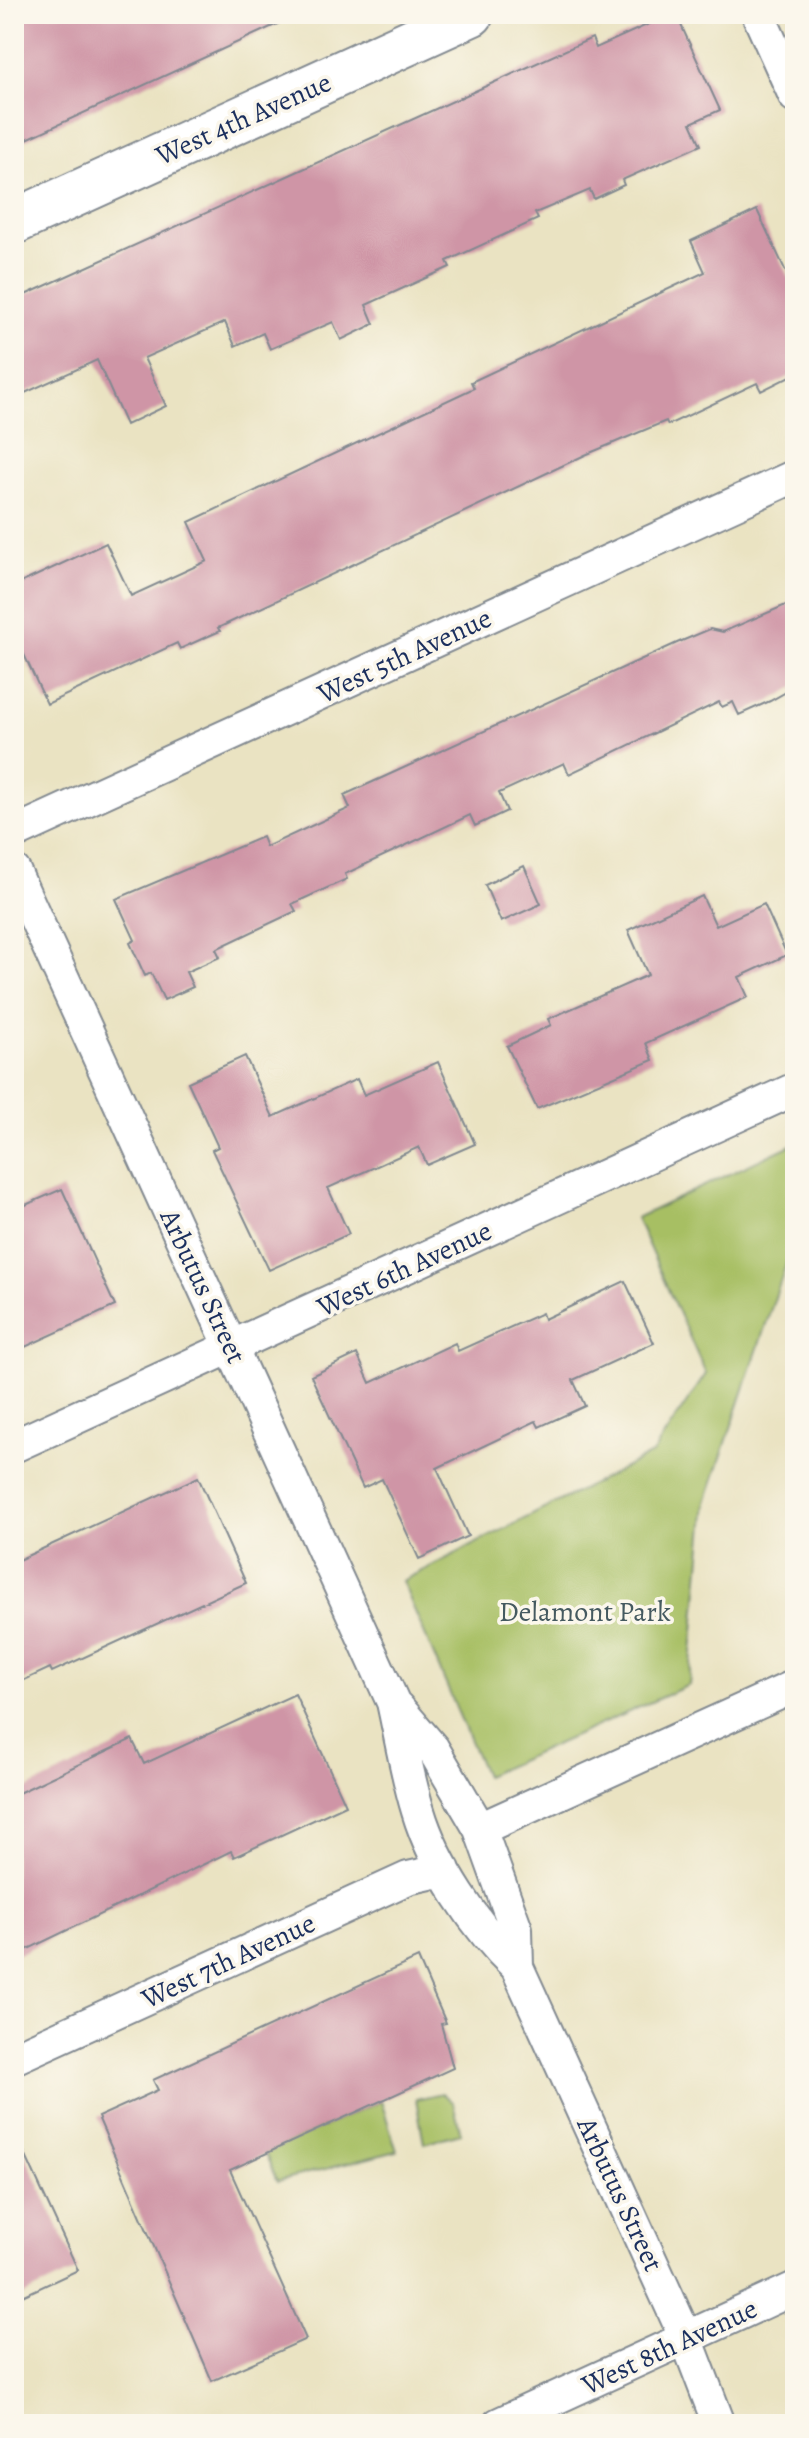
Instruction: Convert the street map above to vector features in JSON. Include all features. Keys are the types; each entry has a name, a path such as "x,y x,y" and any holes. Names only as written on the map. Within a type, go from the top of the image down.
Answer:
{"main road":[{"name":"West 4th Avenue","path":"14,222 471,14"}],"street":[{"path":"758,14 795,96"},
{"name":"West 5th Avenue","path":"14,833 795,476"},
{"name":"Arbutus Street","path":"14,871 393,1702 418,1813 444,1870 490,1942 517,1967 686,2338 719,2424"},
{"name":"West 6th Avenue","path":"14,1446 795,1089"},
{"path":"480,1829 795,1686"},
{"name":"Arbutus Street","path":"393,1702 433,1749 480,1829 516,1929 517,1967"},
{"name":"West 7th Avenue","path":"14,2058 421,1872 444,1870"},
{"name":"West 8th Avenue","path":"499,2424 795,2288"}],"green space":[{"name":"Delamont Park","path":"795,1143 795,1238 706,1502 689,1685 485,1776 402,1581 652,1454 706,1374 636,1218"},
{"path":"442,2093 453,2103 461,2133 424,2143 416,2099"},
{"path":"381,2101 397,2151 277,2181 265,2153"}],"building":[{"path":"14,14 299,14 14,145"},
{"path":"676,14 720,110 691,123 701,145 622,180 624,185 594,199 590,190 535,213 538,219 447,261 450,267 366,305 374,324 341,340 333,322 270,349 263,333 235,346 225,322 144,358 166,406 126,425 97,360 14,398 14,300 592,38 596,48"},
{"path":"757,210 795,291 795,374 761,391 757,383 668,425 666,421 585,455 218,628 220,631 180,649 177,643 47,704 14,633 14,586 106,543 131,596 207,561 189,522 474,388 471,382 705,272 691,241"},
{"path":"795,601 795,687 739,715 733,702 722,707 719,702 569,774 564,763 499,793 507,811 475,826 470,815 345,874 347,879 292,904 296,911 216,949 220,957 186,972 193,987 164,1000 151,973 145,976 130,943 135,940 116,899 262,837 266,847 350,808 344,795 677,643 710,629 723,632"},
{"path":"524,866 541,904 501,922 485,885"},
{"path":"702,896 716,926 764,904 787,955 739,977 748,997 646,1043 653,1060 537,1109 507,1046 551,1025 548,1019 648,975 628,930"},
{"path":"245,1056 273,1117 357,1079 364,1095 438,1062 475,1144 427,1165 419,1147 328,1188 349,1234 269,1270 212,1150 218,1147 188,1082"},
{"path":"62,1189 115,1306 14,1352 14,1210"},
{"path":"625,1281 654,1343 573,1380 585,1406 539,1427 536,1421 437,1468 468,1536 419,1559 382,1479 363,1488 311,1376 357,1354 370,1383 455,1343 458,1351 542,1313 544,1319"},
{"path":"198,1477 246,1583 52,1672 50,1668 14,1685 14,1562"},
{"path":"295,1694 346,1805 234,1857 231,1851 14,1956 14,1795 132,1739 144,1764"},
{"path":"418,1958 446,2023 441,2024 453,2068 230,2170 306,2339 212,2381 98,2117 158,2090 153,2080"},
{"path":"14,2130 78,2270 14,2300"}]}
